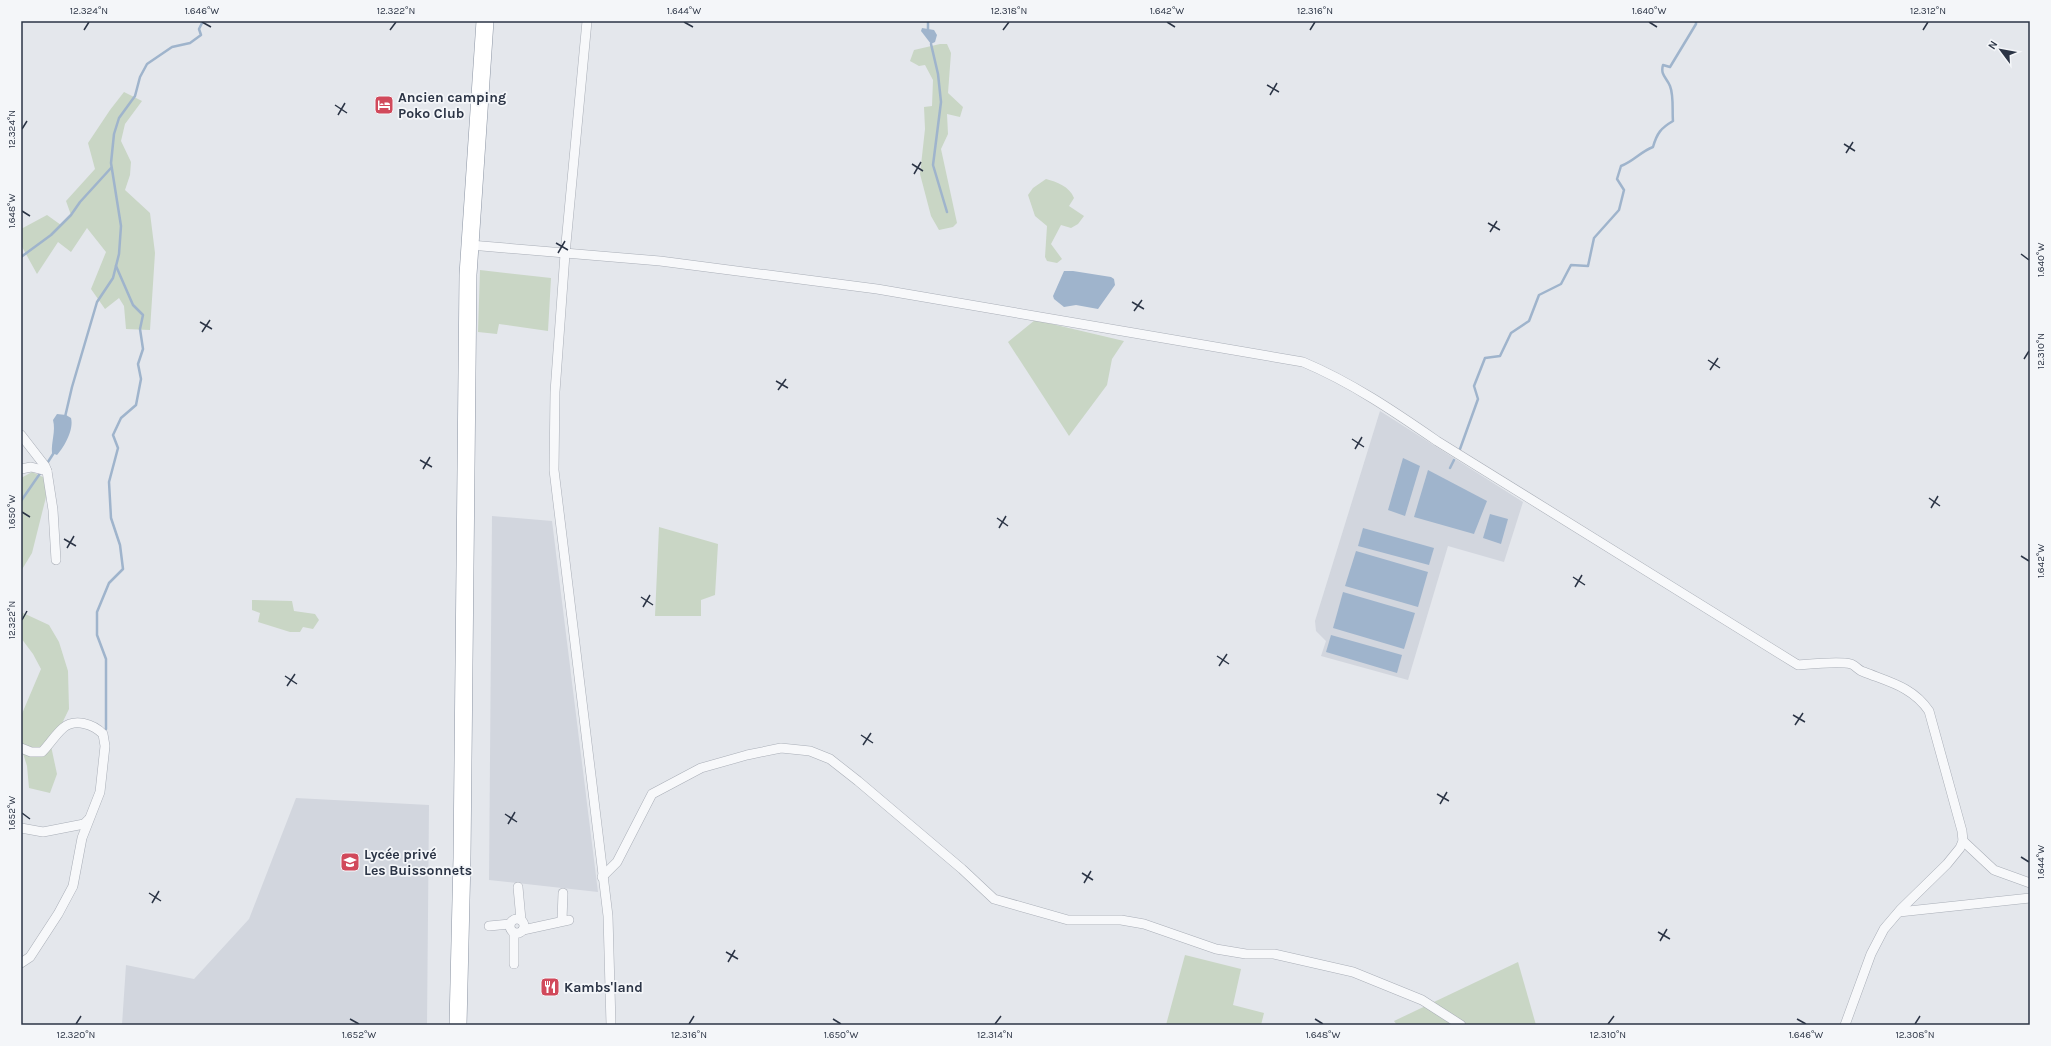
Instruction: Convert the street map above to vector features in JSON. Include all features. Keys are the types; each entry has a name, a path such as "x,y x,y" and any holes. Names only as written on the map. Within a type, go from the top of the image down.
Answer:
{"highway":[{"path":"458,1025 462,858 466,316 485,21"}],"street":[{"path":"587,21 565,254 555,392 554,470 573,639 608,916 611,1025"},
{"path":"470,245 565,254 660,260 877,289 1303,362 1321,370 1392,410 1437,441 1798,664 1851,664 1862,672 1889,680 1910,690 1922,700 1929,711 1962,831 1963,841 1960,848 1947,864 1884,929 1871,954 1845,1025"},
{"path":"21,435 45,466 47,472 53,510 56,560"},
{"path":"21,469 31,467 47,472"},
{"path":"21,748 31,752 42,752 63,727 80,723 91,725 103,734 105,746 100,792 82,838 73,886 58,914 30,957 21,963"},
{"path":"602,877 617,862 652,794 701,768 734,759 781,748 810,751 830,759 858,781 962,869 994,899 1068,920 1121,920 1144,924 1216,948 1246,954 1274,954 1353,972 1422,1000 1461,1025"},
{"path":"21,828 43,832 84,824 88,820"},
{"path":"1963,841 1994,870 2030,883"},
{"path":"514,964 520,928 518,887"},
{"path":"520,928 565,920 563,893"},
{"path":"1899,912 2030,898"},
{"path":"489,926 510,924 514,920 520,928"}],"shaded area":[{"path":"1380,411 1523,502 1504,562 1448,546 1408,680 1321,656 1326,641 1316,631 1315,621"},
{"path":"492,516 552,521 598,892 489,880"},
{"name":"Lycée privé Les Buissonnets","path":"296,798 429,805 427,1025 122,1025 126,965 194,979 249,919"}],"green space":[{"path":"940,44 947,44 951,53 948,93 963,107 960,117 947,114 948,134 941,149 957,223 953,227 939,230 931,216 920,174 925,129 924,107 932,106 933,80 925,65 919,66 910,61 914,50"},
{"path":"124,92 142,101 125,124 121,141 131,162 130,175 125,190 150,213 155,253 150,330 126,329 124,306 119,298 105,309 91,289 106,252 87,228 71,252 58,242 37,274 21,245 21,229 47,215 61,225 71,215 66,201 95,169 88,143"},
{"path":"1046,179 1058,183 1069,190 1074,198 1069,206 1084,216 1078,224 1071,228 1061,225 1051,244 1062,259 1057,263 1047,261 1045,257 1047,226 1035,216 1028,195 1033,188"},
{"path":"480,270 551,278 548,331 499,324 497,334 478,332"},
{"path":"1035,320 1124,341 1112,359 1107,385 1069,436 1008,342"},
{"path":"32,472 45,478 46,497 32,553 21,571 21,478"},
{"path":"659,527 718,544 715,595 701,600 701,616 655,616"},
{"path":"252,600 292,601 294,611 315,614 319,620 313,629 303,627 300,632 290,632 258,622 260,613 252,610"},
{"path":"21,612 49,625 59,642 68,671 69,709 51,746 57,774 50,793 29,788 27,766 21,747 21,716 41,669 33,654 21,638"},
{"path":"1185,955 1241,969 1233,1005 1264,1013 1261,1025 1166,1025"},
{"path":"1518,962 1536,1025 1397,1025 1394,1021"}],"water":[{"path":"922,28 934,30 937,35 935,42 931,44 921,31"},
{"path":"1064,271 1111,277 1114,279 1115,285 1098,309 1076,305 1064,307 1054,299 1053,296"},
{"path":"57,414 66,415 71,418 72,422 68,437 57,455 52,453 52,449 54,428 53,420"},
{"path":"1403,458 1420,466 1405,516 1388,510"},
{"path":"1428,470 1487,501 1474,534 1414,517"},
{"path":"1490,514 1508,519 1501,544 1483,538"},
{"path":"1363,528 1434,548 1429,565 1358,546"},
{"path":"1356,551 1428,572 1418,607 1345,586"},
{"path":"1343,592 1415,613 1404,649 1333,628"},
{"path":"1331,635 1402,655 1397,673 1326,652"}],"waterway":[{"path":"65,417 72,387 97,302 113,278 119,254 121,226 111,163 114,134 119,118 135,96 140,77 147,64 172,47 190,43 201,35 199,29 203,21"},
{"path":"928,21 928,29"},
{"path":"1460,449 1478,399 1474,386 1485,358 1500,356 1511,333 1529,321 1539,295 1561,284 1571,265 1588,266 1594,238 1619,210 1624,190 1617,179 1621,166 1653,147 1660,131 1673,121 1672,94 1670,86 1663,74 1662,68 1663,65 1670,67 1696,24 1696,21"},
{"path":"931,44 938,74 941,102 933,165 947,212"},
{"path":"21,257 51,235 71,215 80,202 111,168"},
{"path":"106,729 106,659 97,635 97,612 109,583 123,569 120,545 111,518 109,482 118,448 113,435 121,418 136,405 141,379 138,364 143,349 140,329 143,315 133,305 116,266"},
{"path":"46,465 55,451"},
{"path":"1450,468 1454,460"},
{"path":"21,501 41,472"}],"place":[{"name":"Ancien camping Poko Club","path":"384,105"},
{"name":"Lycée privé Les Buissonnets","path":"350,862"},
{"name":"Kambs'land","path":"550,987"}]}
